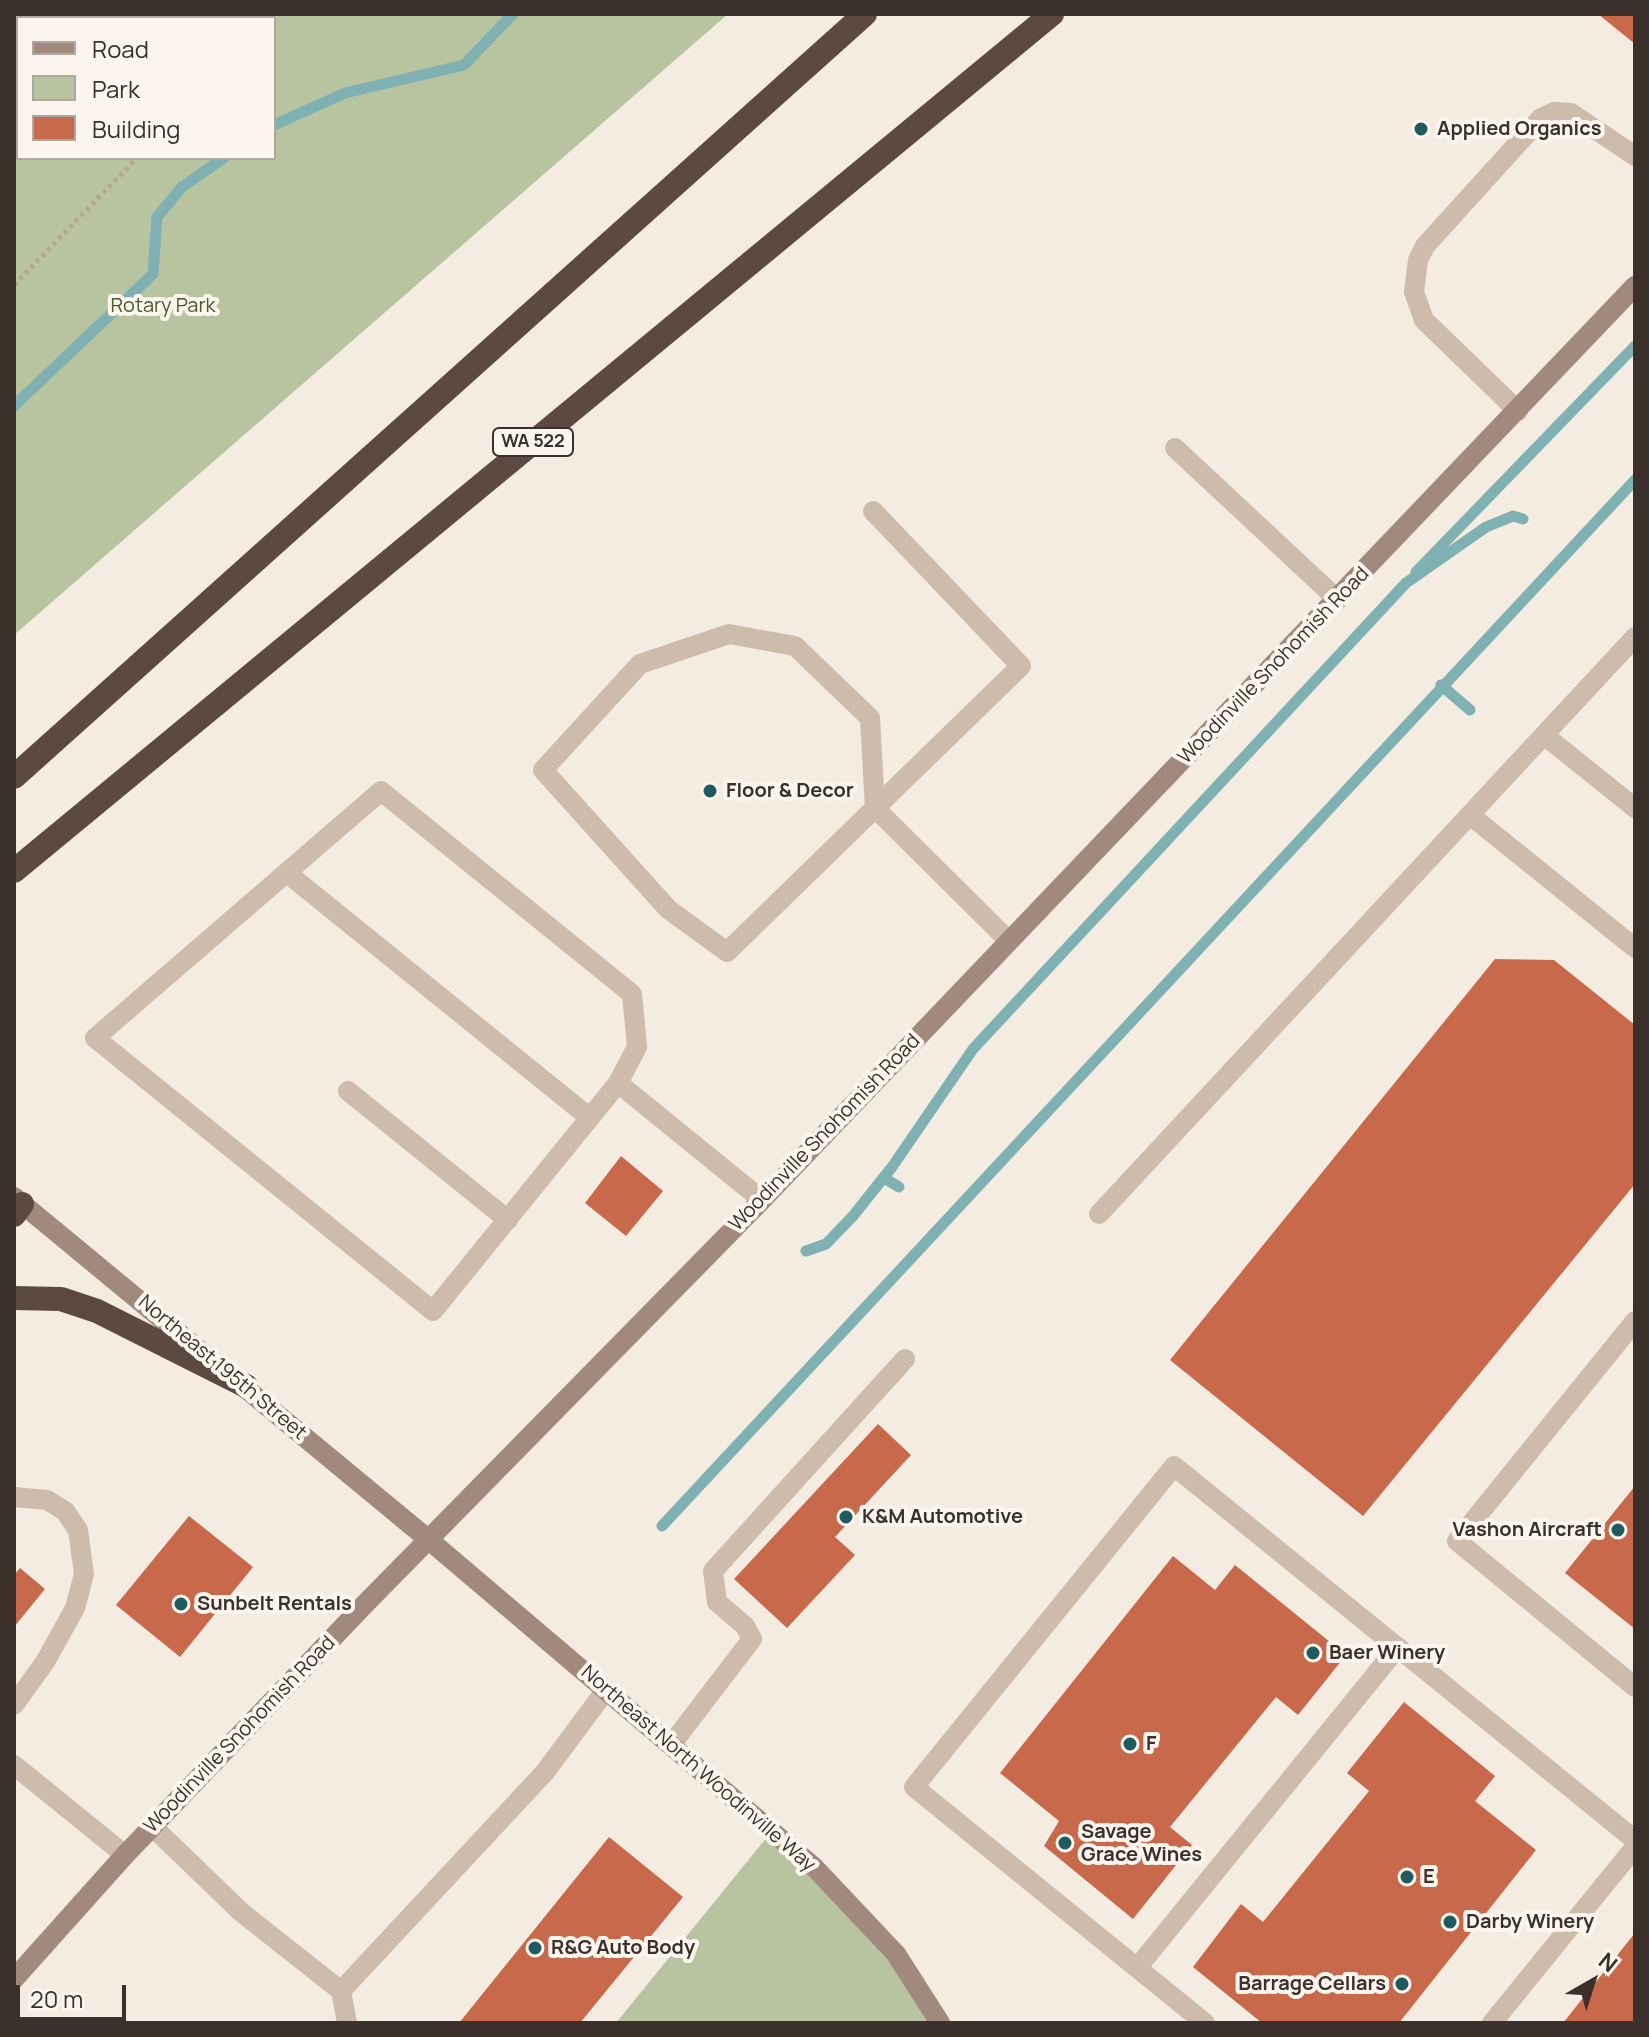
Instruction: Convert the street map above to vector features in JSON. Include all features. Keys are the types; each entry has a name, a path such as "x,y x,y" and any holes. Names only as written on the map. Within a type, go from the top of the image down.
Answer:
{"highway":[{"path":"14,777 865,14"},
{"name":"WA 522","path":"14,871 1052,14"},
{"path":"14,1298 61,1299 97,1311 246,1386"}],"main road":[{"name":"Woodinville Snohomish Road","path":"14,1979 125,1855 762,1200 1635,286"},
{"name":"Northeast 195th Street","path":"17,1205 246,1386 429,1540"},
{"name":"Northeast North Woodinville Way","path":"429,1540 814,1867 896,1954 940,2023"}],"lane":[{"path":"1518,411 1424,320 1414,292 1418,260 1425,246 1541,118 1554,112 1571,113 1635,156"},
{"path":"1175,448 1338,600"},
{"path":"873,511 1021,666 875,808 727,952 668,909 543,770 640,664 729,634 795,646 870,718 875,808 1009,941"},
{"path":"1099,1214 1635,637"},
{"path":"1544,735 1635,808"},
{"path":"381,791 632,994 637,1047 618,1083 433,1311 95,1038 287,873 381,791"},
{"path":"1470,815 1635,948"},
{"path":"287,873 590,1118"},
{"path":"618,1083 762,1200"},
{"path":"348,1091 508,1220"},
{"path":"1635,1321 1457,1541 1635,1687"},
{"path":"671,1745 752,1639 745,1626 717,1602 713,1571 905,1359"},
{"path":"1205,2023 914,1787 1174,1466 1635,1840"},
{"path":"14,1497 47,1500 65,1511 78,1530 84,1574 75,1608 45,1662 14,1705"},
{"path":"1137,1968 1398,1647"},
{"path":"341,1991 545,1772 606,1690"},
{"path":"14,1765 125,1855"},
{"path":"153,1827 265,1931 341,1991 347,2023"},
{"path":"1492,2023 1635,1847"}],"path":[{"path":"14,285 135,160"}],"green space":[{"name":"Rotary Park","path":"14,14 728,14 14,635"},
{"path":"772,1831 814,1867 940,2023 616,2023"}],"building":[{"path":"1598,14 1635,14 1635,44"},
{"path":"1495,959 1554,960 1635,1025 1635,1184 1363,1516 1170,1360"},
{"path":"621,1156 663,1191 626,1236 585,1203"},
{"path":"878,1424 911,1455 835,1537 855,1555 787,1628 734,1579"},
{"name":"Vashon Aircraft","path":"1635,1486 1635,1629 1565,1573"},
{"path":"189,1516 253,1567 180,1657 116,1605"},
{"name":"F","path":"1173,1556 1215,1590 1235,1565 1346,1655 1298,1715 1276,1697 1170,1827 1192,1845 1133,1919 1044,1846 1059,1821 1000,1773"},
{"path":"20,1568 45,1589 14,1627 14,1575"},
{"name":"E","path":"1404,1702 1495,1776 1475,1801 1536,1850 1399,2023 1262,2023 1193,1967 1241,1904 1263,1922 1369,1791 1347,1773"},
{"path":"609,1837 683,1897 580,2023 459,2023"},
{"path":"1635,1933 1635,2023 1563,2023"}],"waterway":[{"path":"276,124 345,93 464,65 513,14"},
{"path":"14,406 153,274 157,217 182,187 221,160"},
{"path":"1416,572 1635,346"},
{"path":"662,1526 1635,480"},
{"path":"806,1251 826,1244 853,1216 892,1167 973,1049 1406,583 1486,527 1513,516 1523,519"},
{"path":"1441,685 1470,710"},
{"path":"884,1178 899,1187"}],"place":[{"name":"Applied Organics","path":"1421,129"},
{"name":"Floor & Decor","path":"710,791"},
{"name":"K&M Automotive","path":"846,1517"},
{"name":"Vashon Aircraft","path":"1618,1530"},
{"name":"Sunbelt Rentals","path":"181,1604"},
{"name":"Baer Winery","path":"1313,1653"},
{"name":"F","path":"1130,1744"},
{"name":"Savage Grace Wines","path":"1065,1843"},
{"name":"E","path":"1407,1877"},
{"name":"Darby Winery","path":"1450,1922"},
{"name":"R&G Auto Body","path":"535,1948"},
{"name":"Barrage Cellars","path":"1402,1984"}]}
